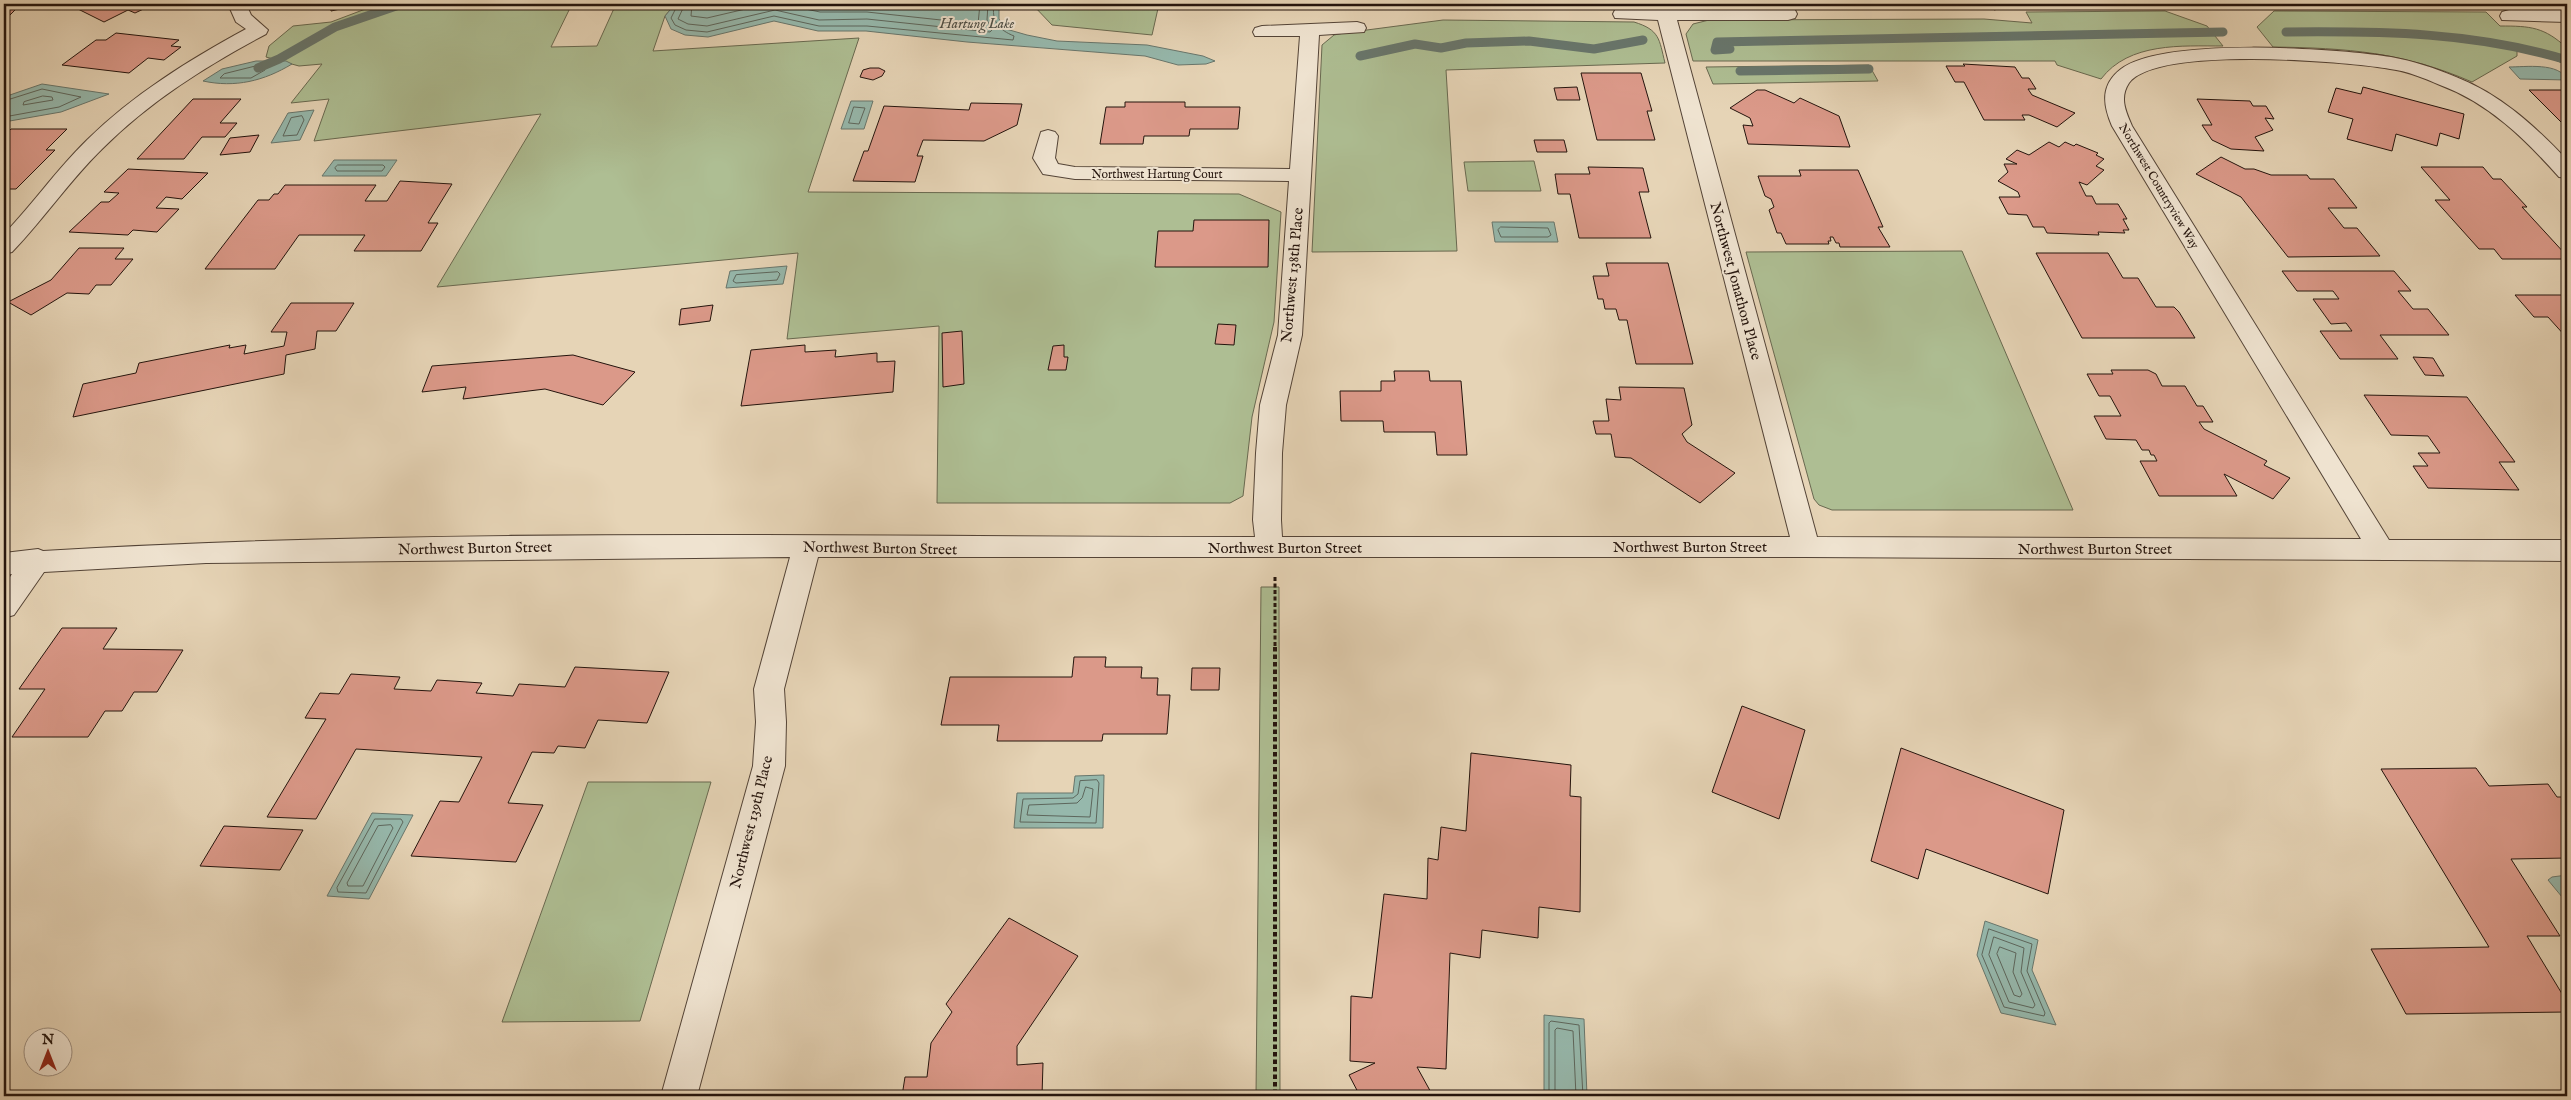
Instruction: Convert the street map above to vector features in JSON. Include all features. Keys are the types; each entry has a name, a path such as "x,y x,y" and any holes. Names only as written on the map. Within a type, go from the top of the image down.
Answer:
{"street":[{"path":"4,247 44,205 78,162 126,114 162,86 198,63 266,35 243,18 237,4"},
{"path":"1622,14 1788,14"},
{"name":"Northwest Jonathon Place","path":"1666,14 1806,547"},
{"path":"2509,16 2567,16"},
{"path":"1262,32 1357,28"},
{"name":"Northwest 138th Place","path":"1270,548 1267,520 1268,452 1273,405 1290,335 1310,30"},
{"name":"Northwest Countryview Way","path":"2382,551 2122,126 2114,107 2113,95 2118,84 2129,71 2162,59 2189,55 2337,57 2393,64 2451,82 2495,104 2528,130 2567,172"},
{"name":"Northwest Hartung Court","path":"1048,136 1044,158 1051,169 1075,173 1300,175"},
{"name":"Northwest Burton Street","path":"4,564 38,560 206,552 594,547 1806,547 2567,551"},
{"name":"Northwest 139th Place","path":"679,1096 769,766 771,722 768,689 807,547"},
{"path":"4,607 38,560"}],"path":[{"path":"1270,548 1277,586 1275,1096"}],"green space":[{"path":"412,4 572,4 551,47 597,46 616,4 675,4 665,16 653,51 859,38 808,192 1239,194 1281,212 1274,322 1252,417 1243,496 1230,503 937,503 939,326 787,339 798,253 437,287 541,114 314,141 329,99 291,103 322,64 299,66 266,57 269,46 293,26 331,22 376,5 406,8"},
{"path":"1032,4 1159,4 1152,35 1052,25"},
{"path":"2165,11 2207,26 2223,46 2174,47 2141,52 2126,58 2101,79 2057,65 2055,61 1693,61 1686,34 1693,24 1709,20 1984,19 2032,23 2026,12"},
{"path":"2274,11 2486,12 2500,26 2529,27 2544,32 2559,41 2567,48 2567,65 2543,55 2517,49 2517,56 2472,82 2447,72 2398,58 2350,51 2273,47 2257,27"},
{"path":"1443,20 1634,22 1654,32 1665,63 1446,70 1457,251 1312,252 1322,45 1334,35"},
{"path":"1869,65 1878,81 1713,84 1706,67"},
{"path":"1534,161 1541,191 1468,191 1464,162"},
{"path":"1962,251 2073,510 1832,510 1819,505 1814,499 1746,252"},
{"path":"1261,587 1279,587 1280,1096 1256,1096"},
{"path":"588,782 711,782 640,1021 502,1022"}],"water":[{"name":"Hartung Lake","path":"675,4 999,4 999,19 1006,29 1027,35 1057,41 1147,45 1203,56 1215,61 1206,64 1178,65 1145,56 967,42 866,31 818,31 774,21 708,37 685,35 671,29 665,16"},
{"path":"256,61 286,61 292,64 260,79 226,84 203,81 222,69"},
{"path":"2533,66 2550,68 2563,74 2567,80 2520,79 2509,67"},
{"path":"42,84 109,94 61,112 4,122 4,97"},
{"path":"851,101 873,101 864,129 841,129"},
{"path":"314,110 300,140 271,143 288,113"},
{"path":"334,160 397,160 386,176 322,176"},
{"path":"1492,222 1554,222 1558,242 1495,242"},
{"path":"787,266 783,284 726,288 730,271"},
{"path":"1104,775 1103,828 1014,828 1017,793 1073,793 1075,776"},
{"path":"372,813 413,815 369,899 327,896"},
{"path":"2567,875 2567,903 2548,880 2552,877"},
{"path":"1985,921 2038,940 2032,970 2056,1025 2001,1013 1977,955"},
{"path":"1544,1015 1584,1019 1587,1096 1544,1096"}],"building":[{"path":"4,4 21,4 4,21"},
{"path":"85,4 154,4 135,13 128,10 104,22 76,8"},
{"path":"330,4 363,4 331,11"},
{"path":"1207,4 1270,4 1270,6 1206,6"},
{"path":"1981,4 2003,4 1995,10"},
{"path":"116,33 179,40 171,46 181,47 164,60 148,58 129,73 62,65 96,40 106,40"},
{"path":"1963,64 2015,67 2022,78 2029,78 2036,89 2028,89 2032,95 2075,113 2057,127 2029,115 2022,115 2025,120 1984,120 1964,82 1955,82 1946,66 1965,66"},
{"path":"879,68 885,71 882,76 873,80 860,77 863,70"},
{"path":"1581,73 1641,73 1652,111 1647,111 1655,140 1597,140"},
{"path":"1577,87 1580,100 1557,100 1554,88"},
{"path":"2363,87 2464,114 2459,139 2440,133 2437,146 2396,134 2392,151 2347,139 2353,119 2328,112 2336,88 2361,94"},
{"path":"1757,90 1765,90 1794,103 1800,98 1839,116 1850,147 1748,144 1743,125 1753,126 1750,118 1730,108"},
{"path":"2529,90 2567,90 2567,128"},
{"path":"193,99 241,99 220,123 237,123 225,137 202,137 184,159 137,159"},
{"path":"2197,99 2250,101 2253,106 2266,106 2274,119 2265,118 2273,130 2255,137 2264,151 2231,149 2212,140 2202,125 2212,125"},
{"path":"1125,102 1185,102 1185,107 1240,107 1238,129 1190,129 1189,136 1144,136 1143,144 1100,144 1106,107 1125,107"},
{"path":"971,103 1022,104 1017,125 984,141 923,140 917,156 923,156 915,182 853,181 864,151 868,151 884,106 969,110"},
{"path":"11,129 67,129 46,150 55,150 16,189 4,189 4,136"},
{"path":"259,135 250,152 220,155 230,138"},
{"path":"1534,140 1564,140 1567,152 1537,152"},
{"path":"2049,142 2059,147 2065,142 2074,146 2076,144 2098,153 2096,155 2104,159 2096,166 2104,170 2087,185 2079,182 2086,196 2092,196 2096,204 2118,204 2127,219 2123,219 2129,230 2123,230 2125,233 2098,232 2099,235 2047,233 2044,227 2033,227 2027,215 2008,214 1999,197 2020,197 2018,192 1998,181 2008,172 2004,164 2017,164 2006,159 2017,150 2029,155"},
{"path":"2221,157 2245,169 2254,169 2271,175 2307,175 2310,179 2334,179 2357,208 2328,208 2344,228 2357,228 2380,256 2288,257 2241,197 2196,174"},
{"path":"1588,167 1643,168 1649,192 1639,192 1651,238 1579,238 1570,194 1558,194 1555,174 1590,174"},
{"path":"2421,167 2483,167 2493,179 2501,179 2527,207 2522,207 2567,256 2567,259 2502,259 2494,249 2479,249 2435,200 2450,200"},
{"path":"128,169 208,173 182,199 166,197 156,208 179,209 157,232 133,230 128,235 69,232 101,202 109,202 119,193 104,192"},
{"path":"1799,170 1858,170 1883,227 1878,227 1890,247 1840,247 1833,237 1830,237 1831,241 1828,241 1829,244 1786,244 1781,233 1777,233 1769,210 1774,207 1771,199 1765,196 1758,176 1801,176"},
{"path":"400,181 452,184 428,223 438,223 421,251 354,251 365,235 299,235 275,269 205,269 258,200 269,200 274,194 278,194 285,185 376,185 365,201 387,201"},
{"path":"1194,220 1269,220 1268,267 1155,267 1158,231 1193,231"},
{"path":"79,248 124,248 115,259 133,259 111,285 96,285 89,294 67,293 31,315 8,302 51,280"},
{"path":"2036,253 2108,253 2123,278 2138,278 2156,307 2174,307 2195,338 2082,338"},
{"path":"1606,263 1668,263 1693,364 1636,364 1627,320 1619,320 1616,309 1605,309 1603,299 1598,299 1593,276 1609,276"},
{"path":"2282,271 2394,271 2411,291 2398,291 2413,309 2428,309 2449,335 2380,335 2398,359 2340,359 2320,331 2352,331 2346,323 2331,324 2313,299 2339,299 2333,291 2297,291"},
{"path":"2515,295 2567,295 2567,338 2548,317 2534,317"},
{"path":"291,303 354,303 336,331 317,331 315,349 286,355 284,374 73,417 83,384 136,373 139,363 230,345 229,348 246,345 244,354 284,346 287,332 271,332"},
{"path":"713,305 710,321 679,325 681,309"},
{"path":"1218,324 1236,325 1234,345 1215,344"},
{"path":"962,331 964,384 943,387 942,333"},
{"path":"805,345 805,352 836,350 835,357 877,353 877,362 895,361 893,392 741,406 751,350"},
{"path":"1064,345 1064,357 1068,357 1066,370 1048,370 1053,346"},
{"path":"573,355 635,372 603,405 545,389 463,399 466,387 422,392 432,366"},
{"path":"2413,357 2433,358 2444,376 2425,375"},
{"path":"2111,370 2148,370 2156,374 2162,386 2185,386 2197,406 2203,406 2213,422 2199,422 2204,429 2267,461 2264,465 2290,478 2273,499 2224,474 2237,496 2159,496 2140,461 2157,461 2154,455 2151,455 2149,450 2142,450 2136,440 2106,439 2094,416 2121,416 2110,396 2099,396 2087,374 2113,374"},
{"path":"1394,371 1429,371 1430,381 1461,381 1467,455 1437,455 1435,432 1384,432 1383,421 1341,421 1340,391 1381,391 1381,381 1395,381"},
{"path":"1619,387 1684,388 1692,425 1682,434 1687,442 1735,473 1700,503 1631,458 1615,457 1611,434 1596,434 1593,421 1609,421 1606,399 1621,400"},
{"path":"2364,395 2467,397 2515,462 2499,462 2519,490 2428,488 2413,466 2428,466 2418,453 2440,453 2428,436 2391,435"},
{"path":"62,628 117,628 103,649 183,650 157,692 134,692 122,711 105,711 88,737 12,737 45,689 19,689"},
{"path":"1074,657 1106,657 1105,667 1142,667 1141,678 1158,678 1157,695 1170,695 1167,734 1103,734 1102,741 997,741 999,725 941,725 950,677 1072,677"},
{"path":"575,667 669,672 647,723 598,720 585,748 558,746 554,753 532,752 508,803 543,805 516,862 411,856 440,801 459,802 482,757 356,749 316,819 267,817 326,719 305,718 320,693 339,694 351,674 400,677 394,689 431,691 437,680 482,683 476,693 513,696 519,684 565,687"},
{"path":"1192,668 1220,668 1219,690 1191,690"},
{"path":"1742,706 1805,730 1779,819 1712,792"},
{"path":"1901,748 2064,810 2048,894 1926,849 1918,879 1871,861"},
{"path":"1471,753 1571,765 1570,796 1581,797 1580,912 1539,907 1538,938 1482,930 1480,958 1450,953 1446,1069 1417,1067 1433,1096 1360,1096 1349,1075 1375,1063 1350,1061 1351,996 1372,998 1384,894 1427,899 1428,858 1438,860 1441,827 1466,831"},
{"path":"2476,768 2489,786 2548,784 2557,797 2567,797 2567,858 2511,859 2560,936 2527,936 2567,1002 2567,1012 2406,1014 2371,949 2489,947 2381,769"},
{"path":"224,826 303,830 280,870 200,866"},
{"path":"1009,918 1078,956 1017,1046 1017,1065 1043,1063 1042,1096 902,1096 905,1077 927,1077 931,1043 952,1012 946,1004"}],"waterway":[{"path":"258,68 279,59 335,27 402,4"},
{"path":"1730,49 1715,50 1717,42 2223,32"},
{"path":"2286,32 2428,35 2498,44 2567,60"},
{"path":"1360,56 1415,44 1441,48 1466,43 1529,41 1594,49 1643,40"},
{"path":"1740,71 1869,69"}]}
